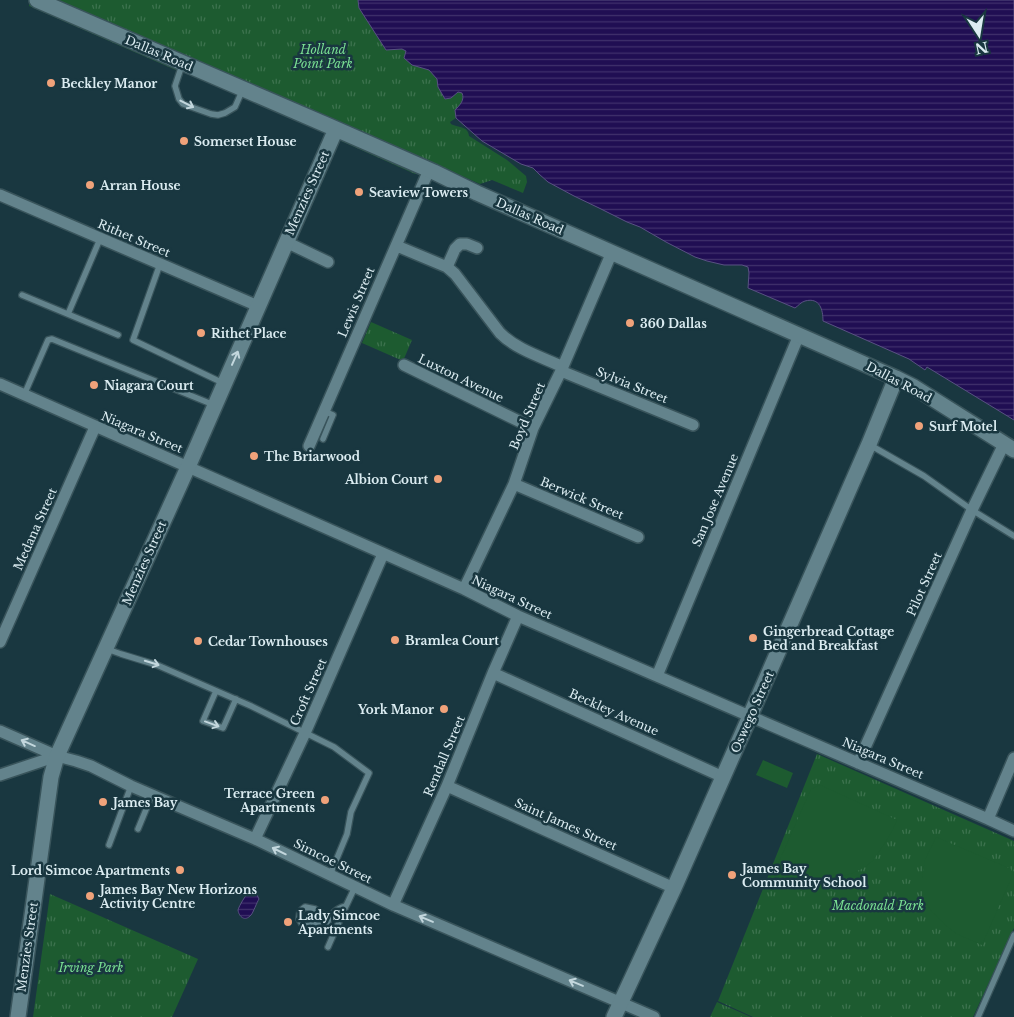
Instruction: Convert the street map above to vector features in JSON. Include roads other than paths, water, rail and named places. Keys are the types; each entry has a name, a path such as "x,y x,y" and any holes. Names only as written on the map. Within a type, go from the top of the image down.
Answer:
{"street":[{"name":"Dallas Road","path":"36,0 336,128 477,193 896,378 914,387 1009,447"},
{"name":"Menzies Street","path":"18,1017 51,777 56,756 188,466 336,128"},
{"name":"Lewis Street","path":"309,446 430,170"},
{"name":"Rithet Street","path":"0,196 258,306"},
{"path":"286,242 328,262"},
{"path":"397,246 447,267 460,244 467,244 477,248"},
{"name":"Boyd Street","path":"464,589 514,484 533,428 562,369 612,252"},
{"name":"Sylvia Street","path":"447,267 455,274 507,340 562,369 693,425"},
{"name":"San Jose Avenue","path":"657,676 799,335"},
{"name":"Luxton Avenue","path":"404,366 533,428"},
{"name":"Oswego Street","path":"614,1017 674,888 750,716 896,378"},
{"name":"Niagara Street","path":"0,384 464,589 518,616 1014,831"},
{"name":"Medana Street","path":"0,642 95,427"},
{"name":"Pilot Street","path":"858,763 972,510 1009,447"},
{"name":"Berwick Street","path":"514,484 638,537"},
{"name":"Croft Street","path":"255,839 305,733 382,554"},
{"name":"Rendall Street","path":"393,905 447,786 518,616"},
{"name":"Beckley Avenue","path":"493,673 723,777"},
{"name":"Simcoe Street","path":"0,731 56,756 90,766 255,839 393,905 654,1017"},
{"path":"0,774 56,756"},
{"path":"988,819 1014,758"},
{"name":"Saint James Street","path":"447,786 674,888"}],"lane":[{"path":"183,63 175,86 179,99 183,104 218,115 235,107 243,88"},
{"path":"68,314 100,238"},
{"path":"160,264 133,340 134,342 224,383"},
{"path":"22,294 118,335"},
{"path":"24,395 48,340 52,339 214,405"},
{"path":"323,439 333,414 324,411"},
{"path":"868,444 924,476 972,510 1014,536"},
{"path":"106,648 120,654 157,664 236,699 334,747 368,772 351,812 347,834 330,875"},
{"path":"216,690 203,721 223,728 236,699"},
{"path":"109,845 132,786"},
{"path":"138,829 152,795"},
{"path":"328,947 355,887"},
{"path":"329,918 315,909 305,907 300,911 299,919 306,926 317,924 329,918 339,908 346,906"},
{"path":"324,930 329,918"},
{"path":"978,1017 1014,935"}],"place":[{"name":"Beckley Manor","path":"51,83"},
{"name":"Somerset House","path":"184,141"},
{"name":"Arran House","path":"90,185"},
{"name":"Seaview Towers","path":"359,192"},
{"name":"360 Dallas","path":"630,323"},
{"name":"Rithet Place","path":"201,333"},
{"name":"Niagara Court","path":"94,385"},
{"name":"Surf Motel","path":"919,426"},
{"name":"The Briarwood","path":"254,456"},
{"name":"Albion Court","path":"438,479"},
{"name":"Gingerbread Cottage Bed and Breakfast","path":"753,638"},
{"name":"Bramlea Court","path":"395,640"},
{"name":"Cedar Townhouses","path":"198,641"},
{"name":"York Manor","path":"444,709"},
{"name":"Terrace Green Apartments","path":"325,800"},
{"name":"James Bay","path":"103,802"},
{"name":"Lord Simcoe Apartments","path":"180,870"},
{"name":"James Bay Community School","path":"732,875"},
{"name":"James Bay New Horizons Activity Centre","path":"90,896"},
{"name":"Lady Simcoe Apartments","path":"288,922"}],"park label":[{"name":"Holland Point Park","path":"323,56"},
{"name":"Macdonald Park","path":"878,905"},
{"name":"Irving Park","path":"91,967"}]}
